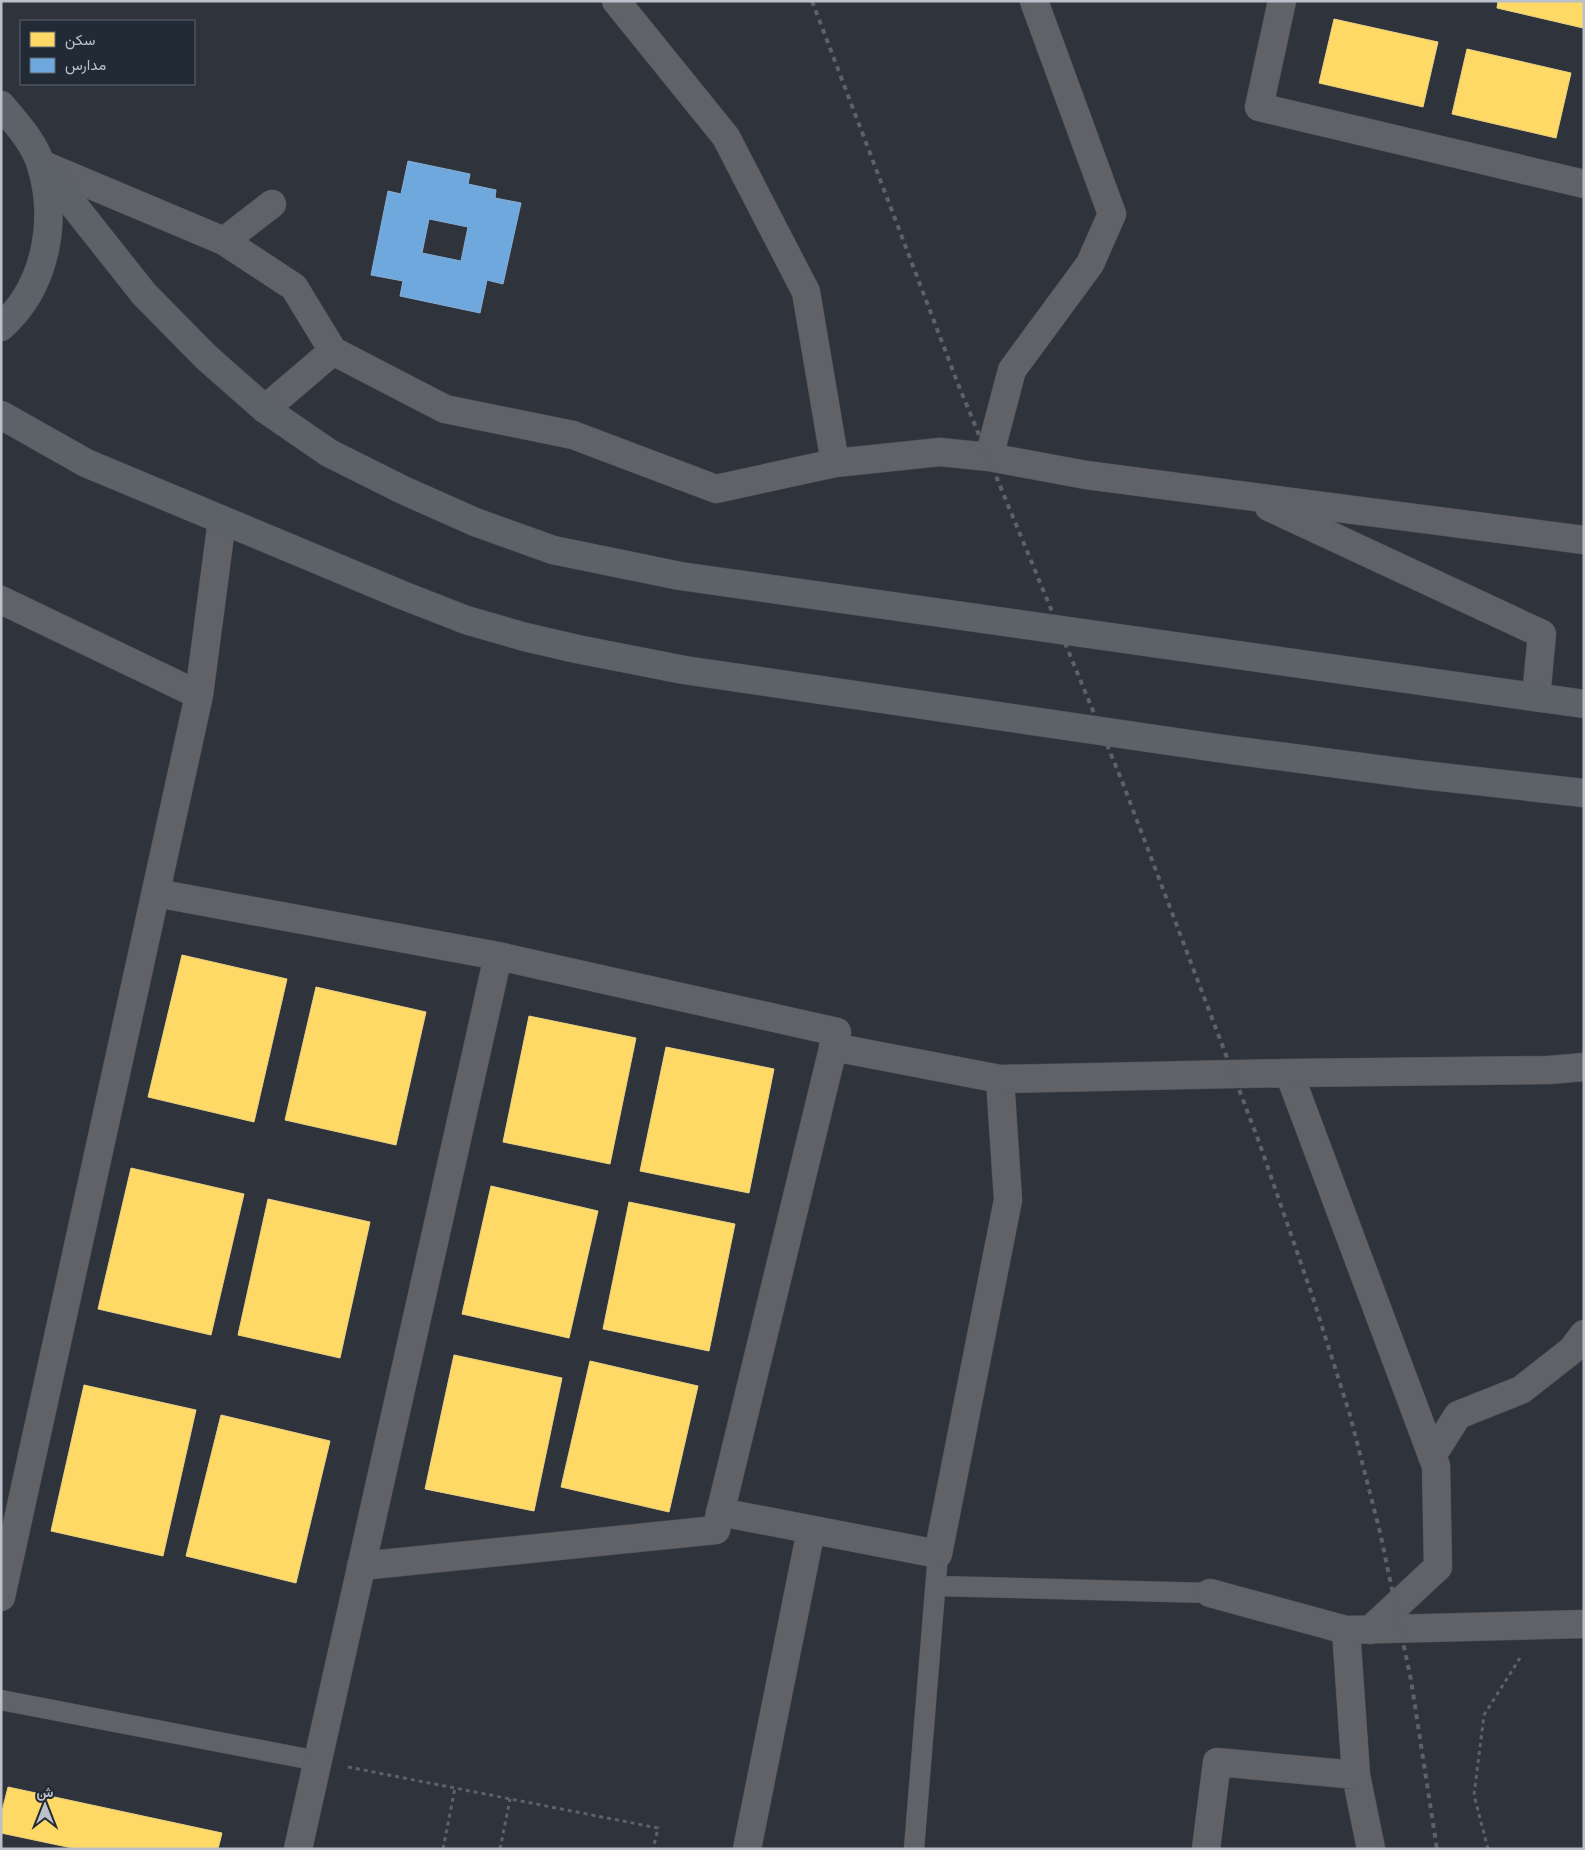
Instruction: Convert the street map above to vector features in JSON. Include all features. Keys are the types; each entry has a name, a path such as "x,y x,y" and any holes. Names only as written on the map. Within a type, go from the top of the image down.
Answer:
{"main road":[{"path":"1,105 24,132 41,164 144,294 206,357 265,409 329,453 403,490 475,522 553,550 680,576 1584,704"},
{"path":"1,327 12,317 34,283 47,244 49,204 41,164"},
{"path":"1,415 86,463 402,595 466,620 525,637 612,657 694,672 1207,746 1414,774 1584,793"}],"street":[{"path":"616,1 726,137 806,292 835,463"},
{"path":"989,458 1012,370 1090,264 1112,214 1034,1"},
{"path":"1282,1 1259,106 1584,184"},
{"path":"41,164 224,241 294,287 333,352 446,409 573,434 716,489 835,463 940,452 989,458 1086,475 1584,540"},
{"path":"224,241 272,204"},
{"path":"265,409 333,352"},
{"path":"1245,496 1542,634 1536,697"},
{"path":"1,1597 199,695 222,520"},
{"path":"1,600 199,695"},
{"path":"156,893 498,956 837,1032 716,1530 361,1566"},
{"path":"298,1849 498,956"},
{"path":"834,1048 1000,1079 1549,1070 1584,1067"},
{"path":"1289,1073 1436,1466 1438,1567 1358,1630"},
{"path":"720,1512 938,1554 1008,1200 1000,1079"},
{"path":"1432,1456 1458,1415 1521,1390 1572,1350 1584,1334"},
{"path":"746,1849 811,1530"},
{"path":"1210,1593 1358,1630 1584,1624"},
{"path":"1358,1630 1356,1775 1371,1849"},
{"path":"1206,1849 1217,1762 1356,1775"}],"lane":[{"path":"914,1849 938,1554"},
{"path":"936,1586 1210,1593"},
{"path":"1,1700 318,1761"}],"path":[{"path":"1488,1849 1474,1795 1484,1715 1540,1626"},
{"path":"318,1761 658,1828 654,1849"},
{"path":"443,1849 456,1788"},
{"path":"500,1849 510,1799"}],"building: سكن":[{"path":"1498,1 1584,1 1583,28 1497,8"},
{"path":"1334,19 1438,42 1423,107 1319,83"},
{"path":"1467,49 1571,73 1556,138 1452,114"},
{"path":"182,955 287,979 254,1122 148,1097"},
{"path":"316,987 426,1012 396,1145 285,1120"},
{"path":"529,1016 636,1038 610,1164 503,1142"},
{"path":"666,1047 774,1069 749,1193 640,1171"},
{"path":"131,1168 244,1194 211,1335 98,1309"},
{"path":"491,1186 598,1211 569,1338 462,1314"},
{"path":"268,1199 370,1222 340,1358 238,1335"},
{"path":"629,1202 735,1224 709,1351 603,1329"},
{"path":"454,1355 562,1378 534,1511 425,1489"},
{"path":"590,1361 698,1386 669,1512 561,1487"},
{"path":"84,1385 196,1410 163,1556 51,1531"},
{"path":"221,1415 330,1441 296,1583 186,1556"},
{"path":"8,1787 222,1833 218,1849 77,1849 1,1833 1,1815"}],"building: مدارس":[{"path":"408,161 470,174 468,184 496,190 495,198 521,203 503,284 487,280 480,313 400,296 403,281 371,275 388,191 401,194","holes":["429,219 468,227 461,261 422,253"]}],"railway":[{"path":"812,1 958,384 1122,781 1259,1142 1313,1298 1350,1415 1380,1532 1411,1680 1437,1849"}]}
